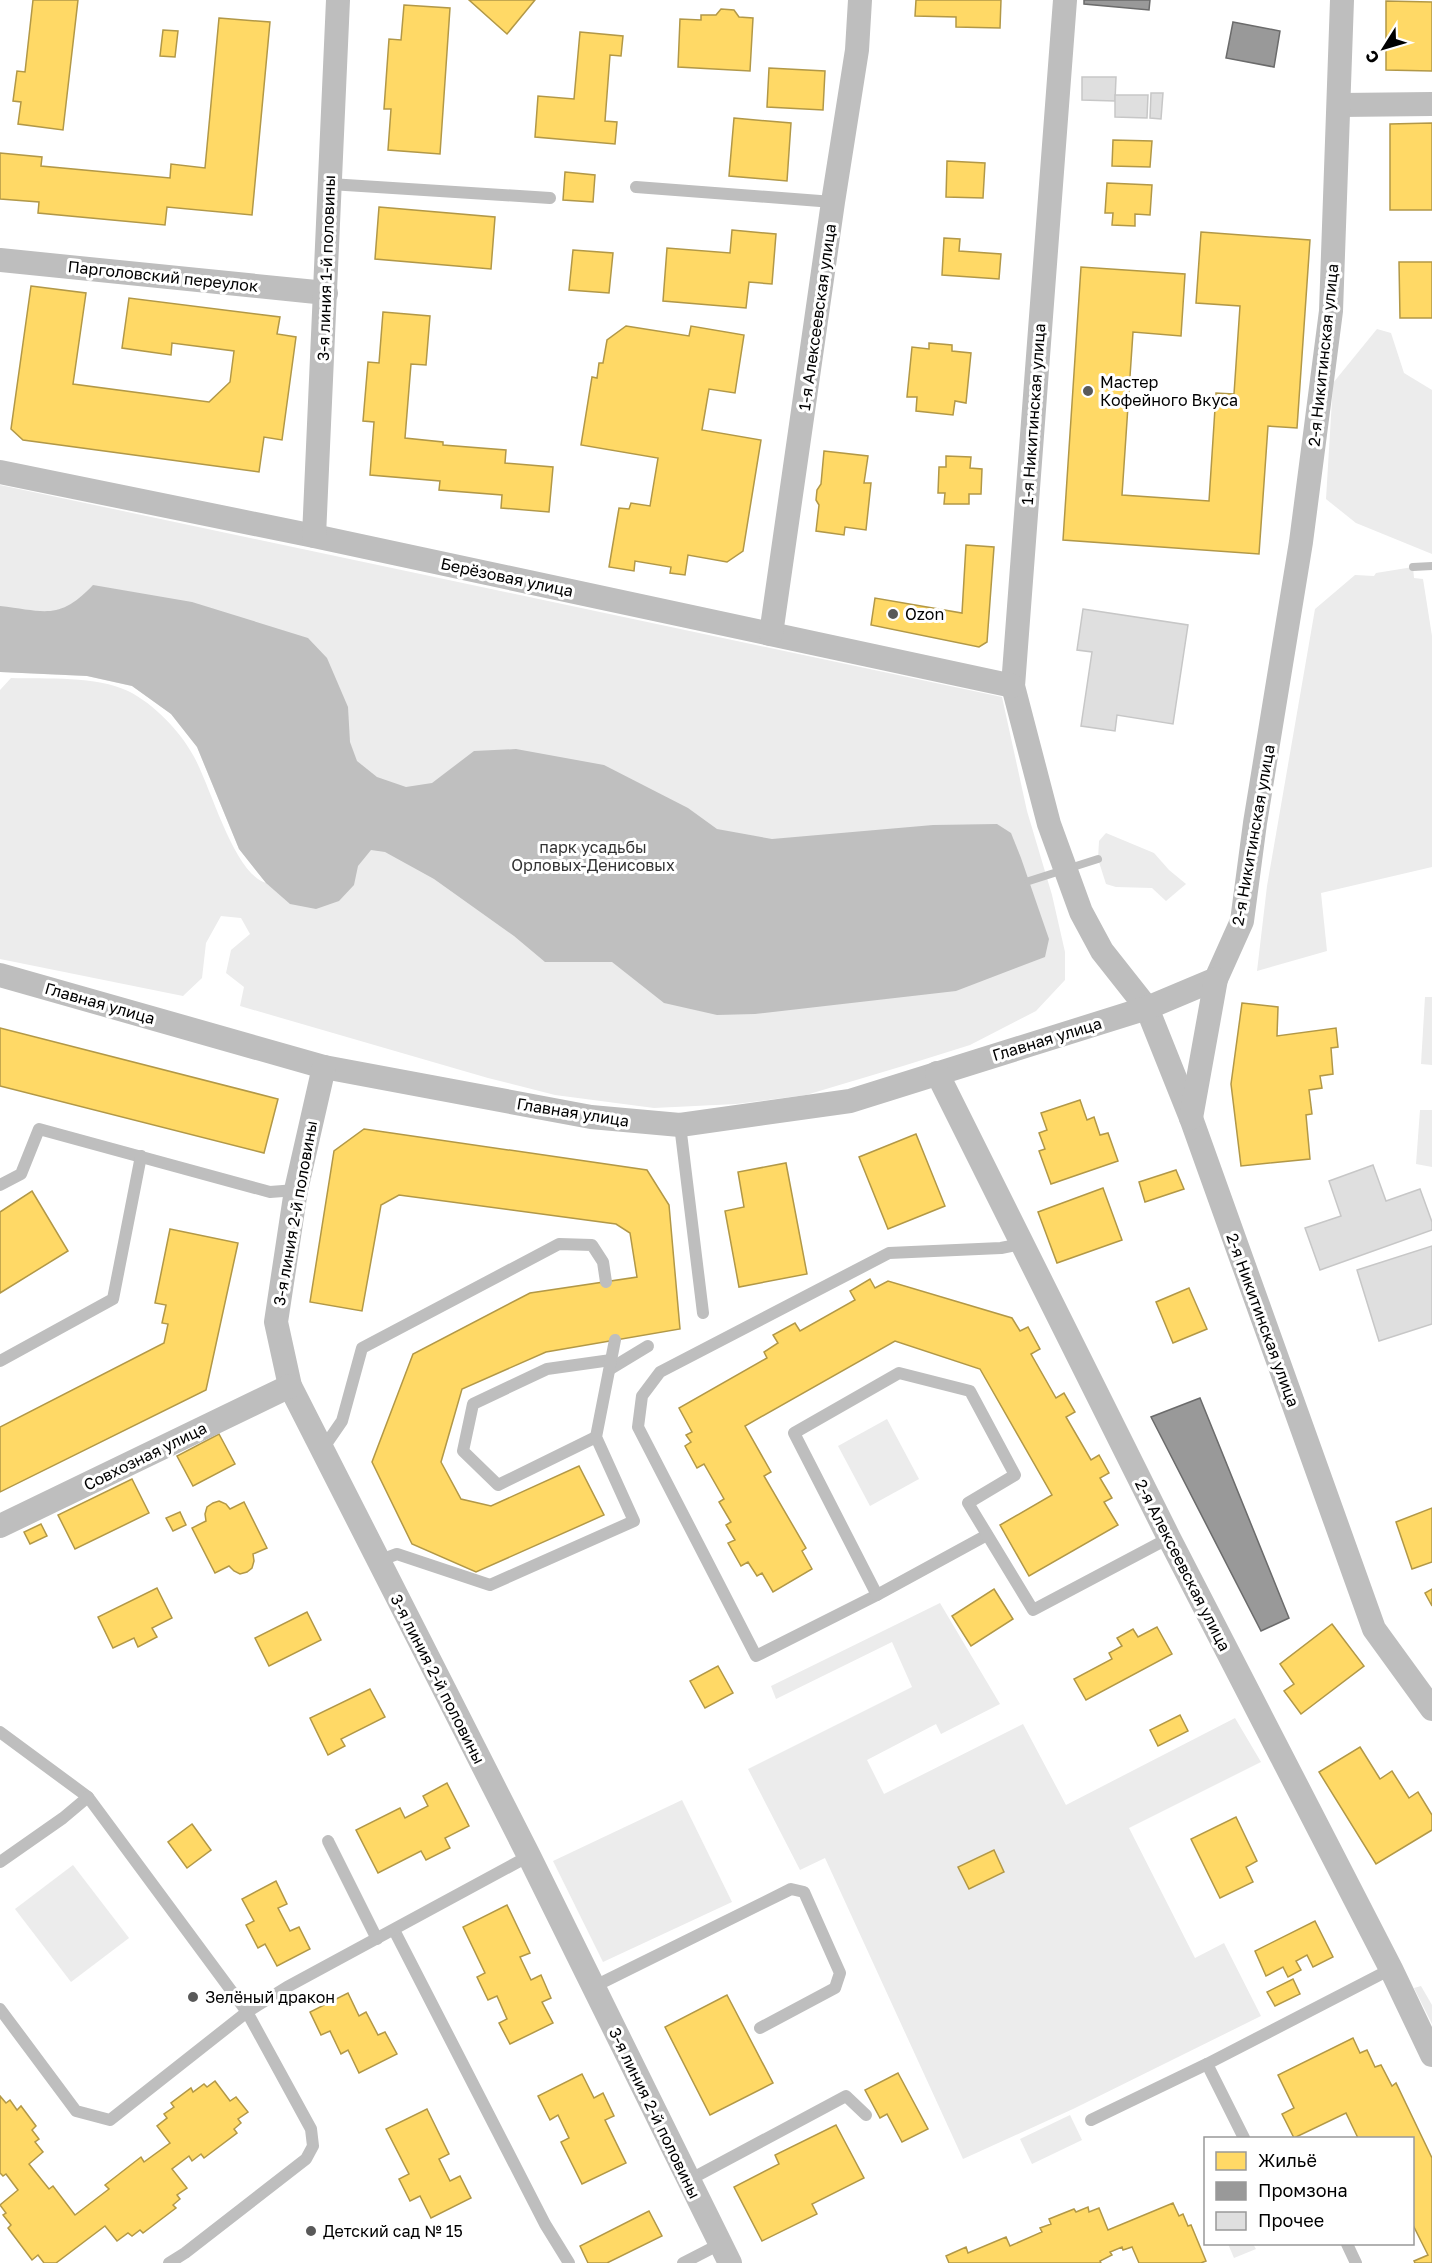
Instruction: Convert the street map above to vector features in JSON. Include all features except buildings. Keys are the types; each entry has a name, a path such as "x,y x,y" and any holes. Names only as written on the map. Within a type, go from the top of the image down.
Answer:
{"street":[{"name":"3-я линия 1-й половины","path":"314,536 338,0"},
{"name":"1-я Алексеевская улица","path":"771,634 857,51 860,0"},
{"name":"1-я Никитинская улица","path":"1065,0 1012,686 1049,824 1081,912 1102,951 1147,1008"},
{"name":"2-я Никитинская улица","path":"1191,1118 1216,979 1242,921 1255,823 1301,542 1331,311 1342,0"},
{"path":"1340,105 1432,104"},
{"name":"Парголовский переулок","path":"7,261 326,293"},
{"name":"Берёзовая улица","path":"0,472 314,536 1012,686"},
{"name":"Главная улица","path":"0,975 324,1067 591,1117 680,1125 849,1101 1147,1008"},
{"path":"1147,1008 1216,979"},
{"name":"2-я Никитинская улица","path":"1147,1008 1191,1118 1374,1629 1432,1709"},
{"name":"3-я линия 2-й половины","path":"324,1067 296,1190 276,1322 290,1386 529,1856 725,2254"},
{"name":"2-я Алексеевская улица","path":"937,1073 1169,1538 1391,1969 1432,2055"},
{"name":"Совхозная улица","path":"0,1526 290,1386"}],"lane":[{"path":"330,184 550,198"},
{"path":"636,187 833,202"},
{"path":"680,1125 703,1313"},
{"path":"0,1185 21,1174 39,1129 270,1192 296,1190"},
{"path":"0,1361 112,1299 141,1156"},
{"path":"322,1450 342,1420 362,1348 559,1244 592,1245 603,1262 606,1282"},
{"path":"987,1535 877,1595 756,1656 638,1427 642,1396 660,1372 889,1253 1001,1248 1021,1244"},
{"path":"378,1561 397,1554 490,1585 634,1521 596,1437 615,1340"},
{"path":"596,1437 498,1485 463,1451 473,1404 547,1369 610,1365 648,1346"},
{"path":"877,1595 794,1433 899,1373 970,1391 1015,1475 968,1503 1033,1610 1169,1538"},
{"path":"0,1732 88,1797 247,2012 311,2129 313,2146 306,2159 188,2258 169,2263"},
{"path":"0,1862 63,1818 88,1797"},
{"path":"328,1841 377,1939"},
{"path":"0,2009 76,2111 110,2120 247,2012 287,1987 529,1856"},
{"path":"593,1987 791,1889 804,1892 840,1973 835,1988 760,2028"},
{"path":"394,1930 545,2224 569,2263"},
{"path":"1090,2120 1207,2064 1391,1969"},
{"path":"1207,2064 1243,2137"},
{"path":"688,2180 846,2096 866,2115"},
{"path":"1347,2245 1356,2263"},
{"path":"683,2263 725,2254"}],"green space":[{"path":"1377,329 1391,333 1404,373 1432,390 1432,554 1356,523 1326,499 1333,383"},
{"name":"парк усадьбы Орловых-Денисовых","path":"0,485 1002,697 1027,811 1052,895 1065,952 1065,980 1036,1011 970,1045 903,1066 806,1095 736,1104 654,1108 555,1095 488,1078 240,1006 244,987 226,973 231,950 250,934 241,918 221,916 206,943 202,978 183,996 0,959 0,690 11,678 71,679 102,683 128,691 147,703 174,728 188,746 233,846 254,876 266,883 239,849 197,747 171,714 132,686 87,676 0,672"},
{"path":"1413,567 1414,578 1423,579 1432,636 1432,867 1321,893 1327,951 1257,971 1267,886 1315,609 1355,575 1374,576 1376,573"},
{"path":"1106,833 1154,853 1186,884 1166,901 1152,888 1116,887 1106,884 1098,859 1099,841"},
{"path":"1425,997 1432,997 1432,1065 1421,1064"},
{"path":"1420,1110 1432,1110 1432,1167 1416,1164"},
{"path":"887,1419 919,1479 870,1506 838,1446"},
{"path":"940,1603 1000,1704 941,1734 936,1724 867,1760 884,1794 1023,1724 1066,1805 1235,1718 1261,1762 1129,1828 1195,1958 1224,1943 1261,2016 1073,2109 963,2159 825,1858 800,1870 748,1769 912,1687 892,1642 776,1699 771,1686"},
{"path":"682,1800 732,1902 603,1962 553,1861"},
{"path":"73,1865 129,1938 71,1982 15,1909"},
{"path":"1421,1986 1432,2005 1432,2024 1414,1988"},
{"path":"1070,2115 1082,2140 1032,2164 1020,2139"},
{"path":"1228,2245 1254,2245 1256,2249 1234,2258"}],"shaded area":[{"path":"93,585 192,602 308,638 327,658 348,707 350,742 357,761 377,777 406,787 432,783 474,751 516,749 604,765 688,808 717,829 772,839 933,825 997,824 1011,833 1021,858 1049,939 1045,957 956,991 755,1014 717,1015 664,1003 612,962 545,962 514,936 434,879 385,852 371,850 358,866 354,885 339,901 316,909 290,904 266,883 239,849 197,747 171,714 132,686 87,676 0,672 0,606 40,611 60,609 81,596"}],"waterway":[{"path":"1413,567 1432,566"},
{"path":"1029,881 1098,859"}],"place":[{"name":"Мастер Кофейного Вкуса","path":"1088,391"},
{"name":"Ozon","path":"893,614"},
{"name":"Зелёный дракон","path":"193,1997"},
{"name":"Детский сад № 15","path":"311,2231"}]}
